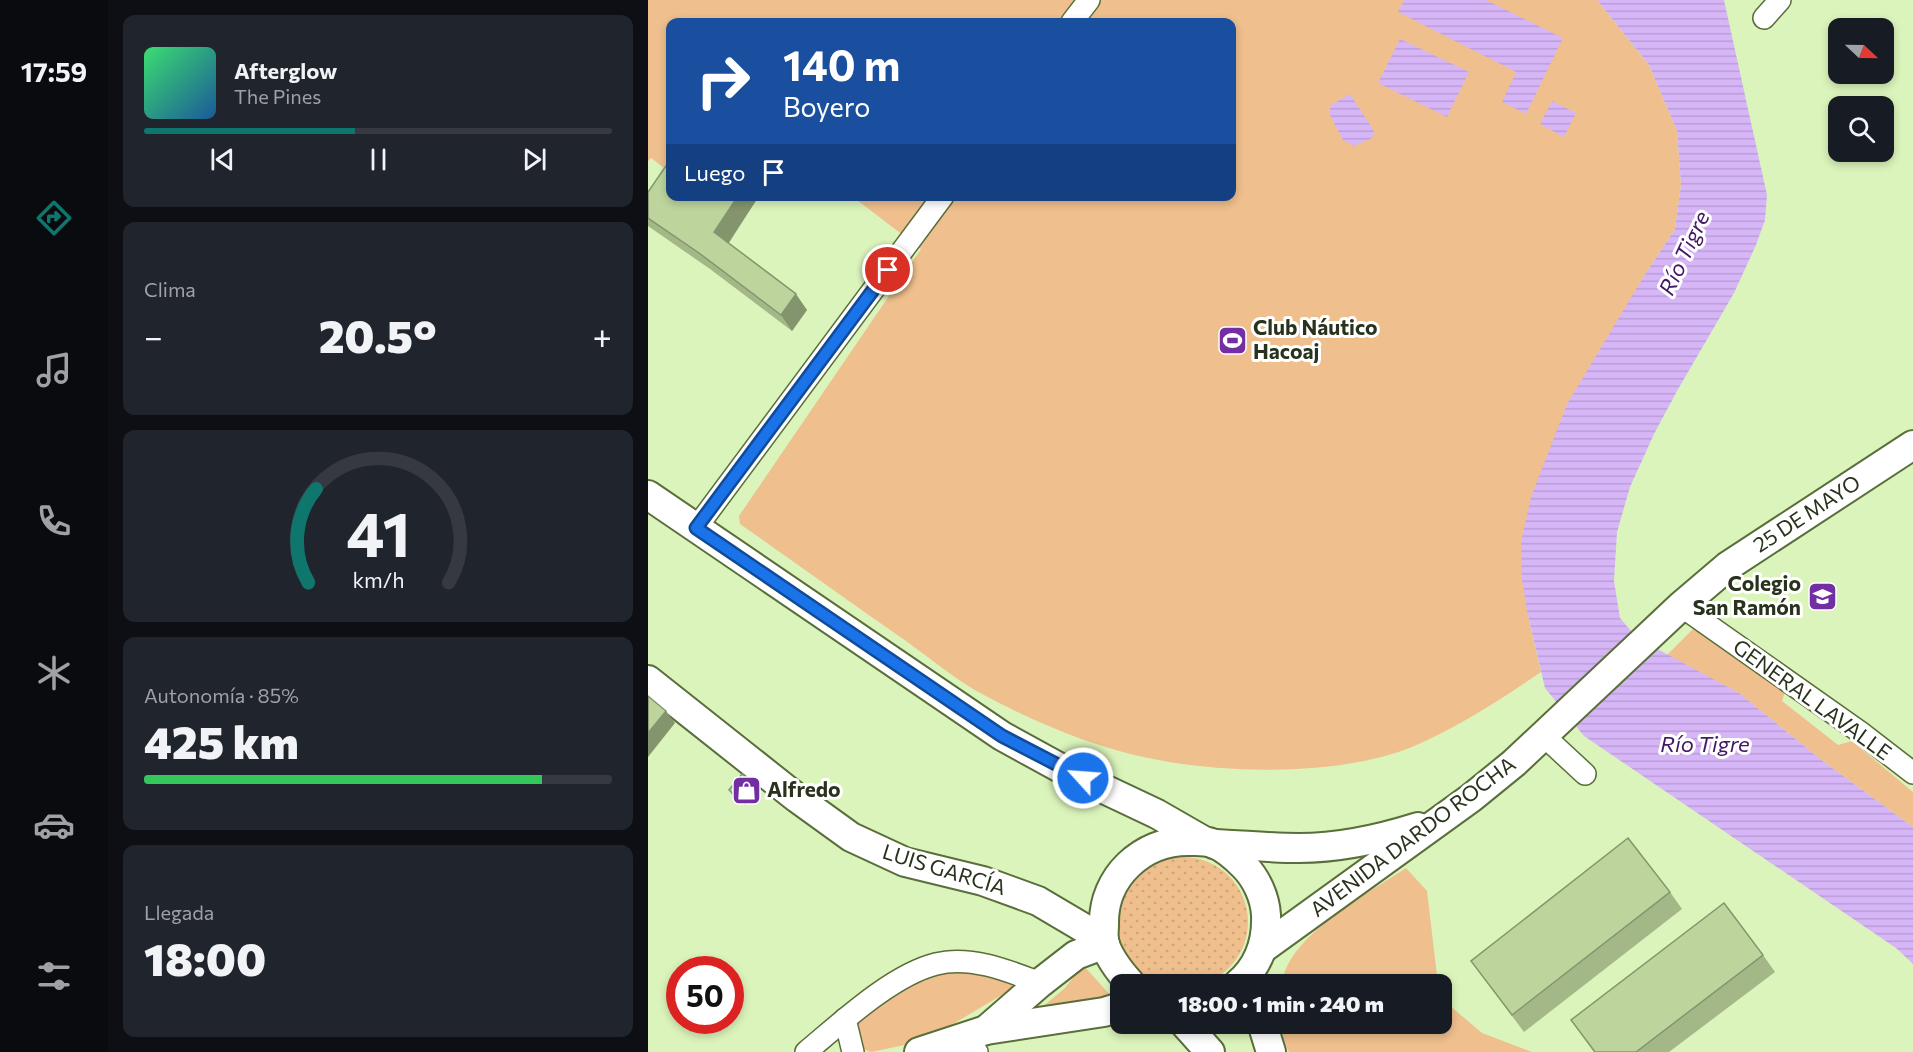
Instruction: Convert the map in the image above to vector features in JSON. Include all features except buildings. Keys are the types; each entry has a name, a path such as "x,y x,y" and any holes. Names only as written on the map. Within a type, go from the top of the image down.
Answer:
{"main road":[{"name":"25 DE MAYO","path":"1649,635 1728,566 1913,445"},
{"path":"648,495 1002,736 1064,770 1157,814 1235,857 1249,872 1259,889 1266,909 1266,929 1252,971"},
{"name":"AVENIDA DARDO ROCHA","path":"1252,971 1438,821 1515,763 1649,635"},
{"name":"LUIS GARCÍA","path":"648,680 797,798 851,837 905,862 983,881 1038,901 1105,942"},
{"path":"1122,974 1117,969 1105,942 1104,915 1108,896 1116,879 1128,864 1143,852 1161,844 1180,841 1300,848 1349,844 1390,836 1438,821"},
{"path":"976,1040 1040,983 1076,955 1105,942"},
{"path":"919,1052 1110,1010"},
{"path":"1194,1034 1210,1052"},
{"path":"1265,1034 1271,1052"}],"street":[{"path":"1075,18 1089,0"},
{"path":"1764,18 1780,0"},
{"path":"696,528 939,201"},
{"name":"GENERAL LAVALLE","path":"1681,606 1860,732 1913,773"},
{"path":"1552,728 1585,774"},
{"path":"806,1052 878,994 916,971 938,963 962,962 983,965 1009,971 1040,983"},
{"path":"845,1019 853,1052"}],"shaded area":[{"name":"Club Náutico Hacoaj","path":"648,0 1597,0 1649,65 1677,131 1681,185 1675,229 1644,276 1528,616 1541,672 1462,722 1412,747 1352,763 1284,770 1215,768 1153,759 1088,741 1024,715 954,677 740,524 739,516 921,249 858,201 1236,201 1236,18 666,18 666,169 651,158 648,161"},
{"path":"1695,627 1785,692 1782,701 1838,745 1852,741 1913,792 1913,827 1824,762 1739,693 1667,655"},
{"path":"1183,857 1208,862 1229,876 1243,897 1248,922 1243,947 1237,958 1222,974 1144,974 1129,958 1123,947 1118,922 1123,897 1137,876 1158,862"},
{"path":"1406,868 1427,891 1437,974 1285,974 1298,949 1332,917"},
{"path":"1083,965 1110,996 1035,1013 1065,988"},
{"path":"962,968 1020,984 938,1033 914,1043 871,1052 854,1045 857,1024 888,996 932,972"},
{"path":"1452,1008 1482,1033 1532,1052 1289,1052 1282,1034 1452,1034"}],"water":[{"path":"1404,0 1486,0 1563,38 1526,114 1502,102 1516,72 1398,12"},
{"name":"Río Tigre","path":"1597,0 1724,0 1767,195 1765,220 1734,293 1677,391 1630,487 1617,532 1614,581 1620,618 1637,638 1739,693 1824,762 1913,827 1913,964 1896,948 1584,736 1545,688 1522,580 1521,542 1531,497 1567,404 1675,229 1681,185 1677,131 1649,65"},
{"path":"1400,39 1469,72 1447,117 1378,83"},
{"path":"1350,94 1374,131 1372,138 1354,146 1343,140 1329,113 1331,105"},
{"path":"1552,101 1576,113 1564,137 1540,124"}],"place":[{"name":"Club Náutico Hacoaj","path":"1232,340"},
{"name":"Colegio San Ramón","path":"1822,596"},
{"name":"Alfredo","path":"746,790"}],"route":[{"path":"888,270 696,528 1002,736 1083,778"}]}
